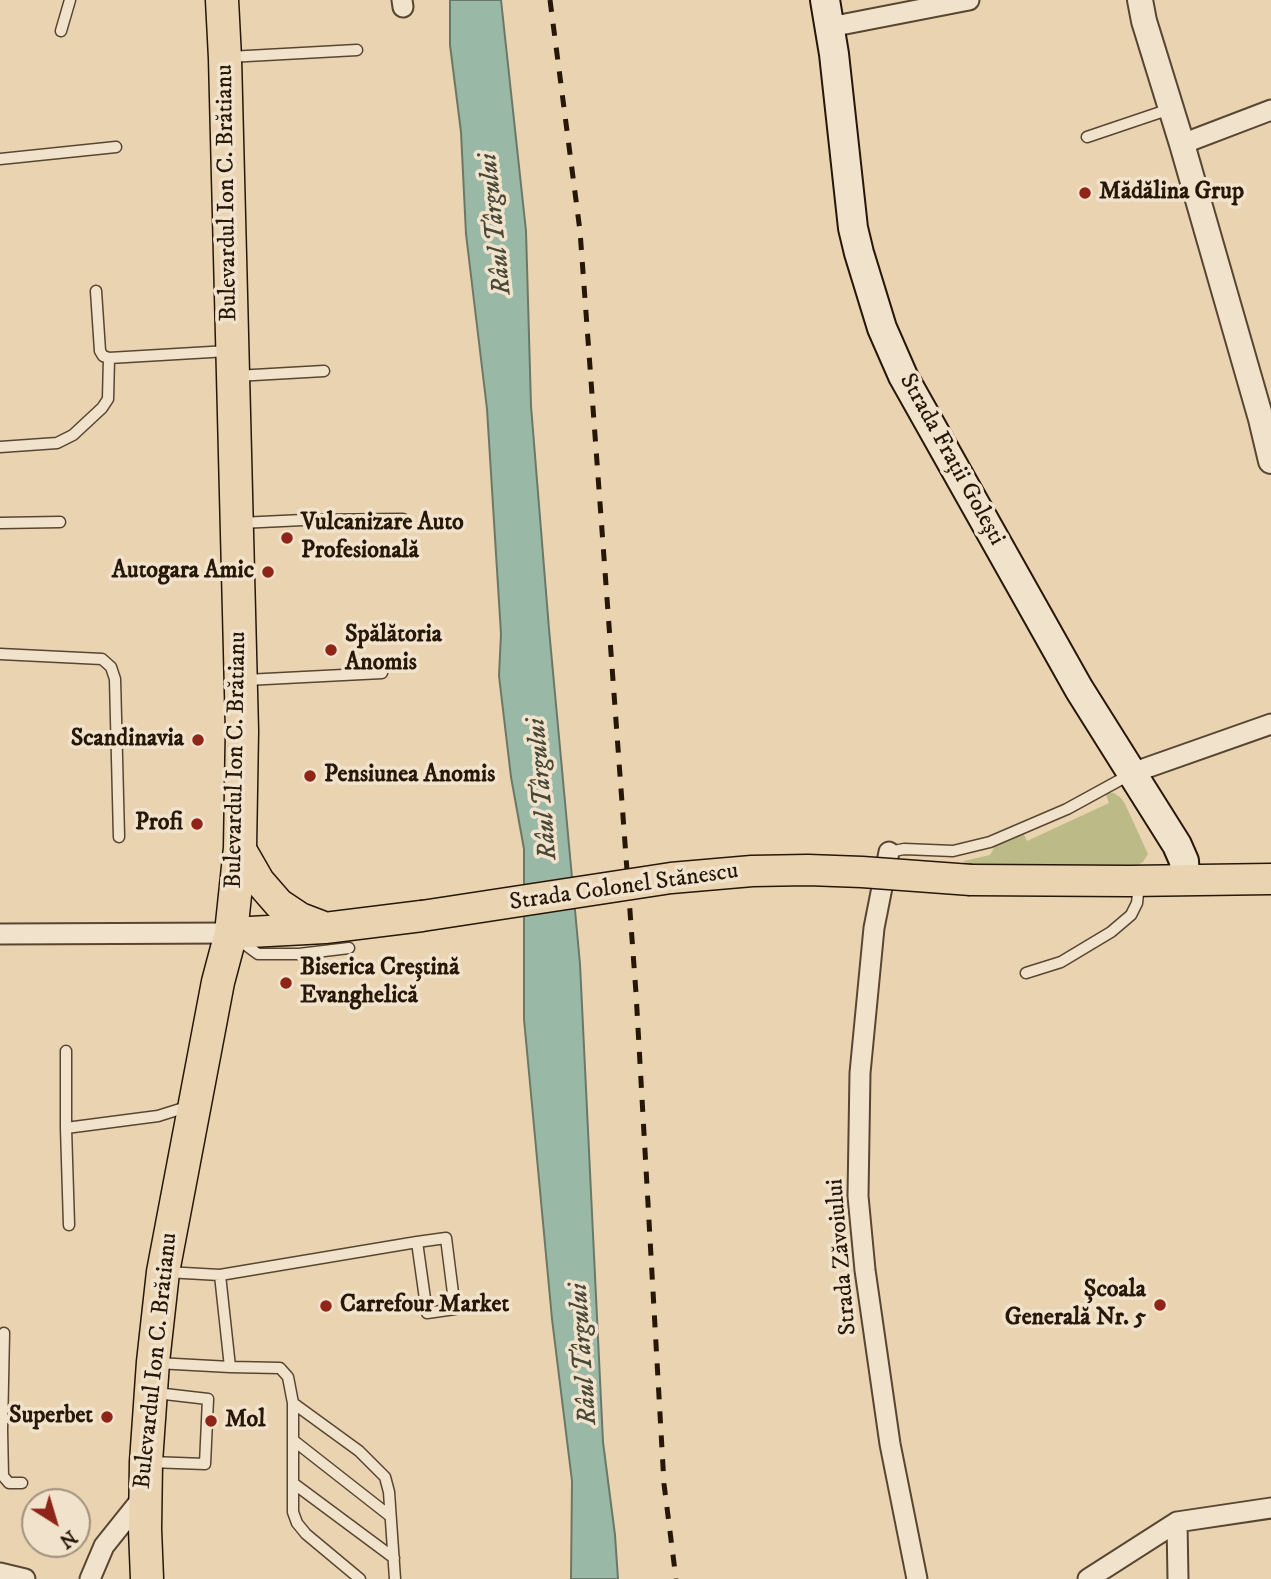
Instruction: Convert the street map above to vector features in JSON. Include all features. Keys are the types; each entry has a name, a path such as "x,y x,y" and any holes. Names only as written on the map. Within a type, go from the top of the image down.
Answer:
{"highway":[{"name":"Bulevardul Ion C. Brătianu","path":"145,1495 152,1377 163,1272 218,982 231,933 240,848 242,731 222,0"},
{"path":"145,1495 147,1579"}],"main road":[{"name":"Strada Frații Golești","path":"827,14 853,228 882,328 903,376 1079,690 1177,845 1184,861 1185,879"},
{"path":"240,848 259,881 279,904 300,918 325,928"},
{"name":"Strada Colonel Stănescu","path":"231,933 325,928 671,878 752,871 835,870 971,880 1271,879"},
{"path":"1240,878 1271,895"}],"street":[{"path":"827,14 969,0"},
{"path":"1140,0 1271,461"},
{"path":"1182,144 1271,110"},
{"path":"1132,773 1271,724"},
{"name":"Strada Zăvoiului","path":"888,852 874,928 860,1073 858,1196 865,1270 890,1444 917,1579"},
{"path":"0,934 231,933"},
{"name":"Bulevardul Ion C. Brătianu","path":"90,1579 104,1546 145,1495"},
{"path":"1088,1579 1177,1521 1271,1508"},
{"path":"1177,1521 1178,1579"},
{"path":"0,1573 25,1579"}],"lane":[{"path":"61,31 70,0"},
{"path":"225,58 357,50"},
{"path":"1087,137 1170,109"},
{"path":"0,159 116,147"},
{"path":"96,291 100,351 103,356 324,371"},
{"path":"0,447 57,443 73,435 108,399 109,358"},
{"path":"236,523 403,519"},
{"path":"0,523 61,522"},
{"path":"0,654 102,659 111,667 115,679 119,837"},
{"path":"240,680 382,673"},
{"path":"888,852 904,849 953,851 990,842 1068,809 1132,773"},
{"path":"1026,973 1060,962 1111,932 1131,915 1137,903 1140,880"},
{"path":"231,933 258,954 299,954 349,948"},
{"path":"66,1051 69,1225"},
{"path":"66,1128 158,1116 194,1105"},
{"path":"163,1272 220,1275 417,1242 446,1238 455,1309 426,1313 417,1242"},
{"path":"220,1275 230,1367"},
{"path":"4,1333 1,1430 3,1476 9,1483 22,1483"},
{"path":"152,1377 230,1367 280,1368 288,1377 293,1404 293,1512 297,1523 306,1534 360,1579"},
{"path":"146,1462 205,1464 208,1399 152,1377"},
{"path":"293,1404 359,1451 385,1477 389,1493 395,1579"},
{"path":"293,1440 390,1516"},
{"path":"293,1483 394,1559"}],"shaded area":[{"path":"1105,792 1114,793 1121,798 1148,854 1143,862 1136,866 963,866 964,861 990,855 998,841 1022,830 1027,841 1109,803"}],"water":[{"name":"Râul Târgului","path":"450,0 501,0 526,231 531,406 580,964 603,1442 618,1579 571,1579 572,1481 552,1319 524,1019 524,849 511,777 499,676 501,634 487,409 466,234 461,132 450,45"}],"railway":[{"path":"550,0 580,231 636,993 664,1484 676,1579"}],"place":[{"name":"Mădălina Grup","path":"1085,193"},
{"name":"Vulcanizare Auto Profesională","path":"287,538"},
{"name":"Autogara Amic","path":"268,572"},
{"name":"Spălătoria Anomis","path":"331,650"},
{"name":"Scandinavia","path":"198,740"},
{"name":"Pensiunea Anomis","path":"310,776"},
{"name":"Profi","path":"197,824"},
{"name":"Biserica Creștină Evanghelică","path":"286,983"},
{"name":"Școala Generală Nr. 5","path":"1160,1305"},
{"name":"Carrefour Market","path":"326,1306"},
{"name":"Superbet","path":"107,1417"},
{"name":"Mol","path":"211,1421"}]}
